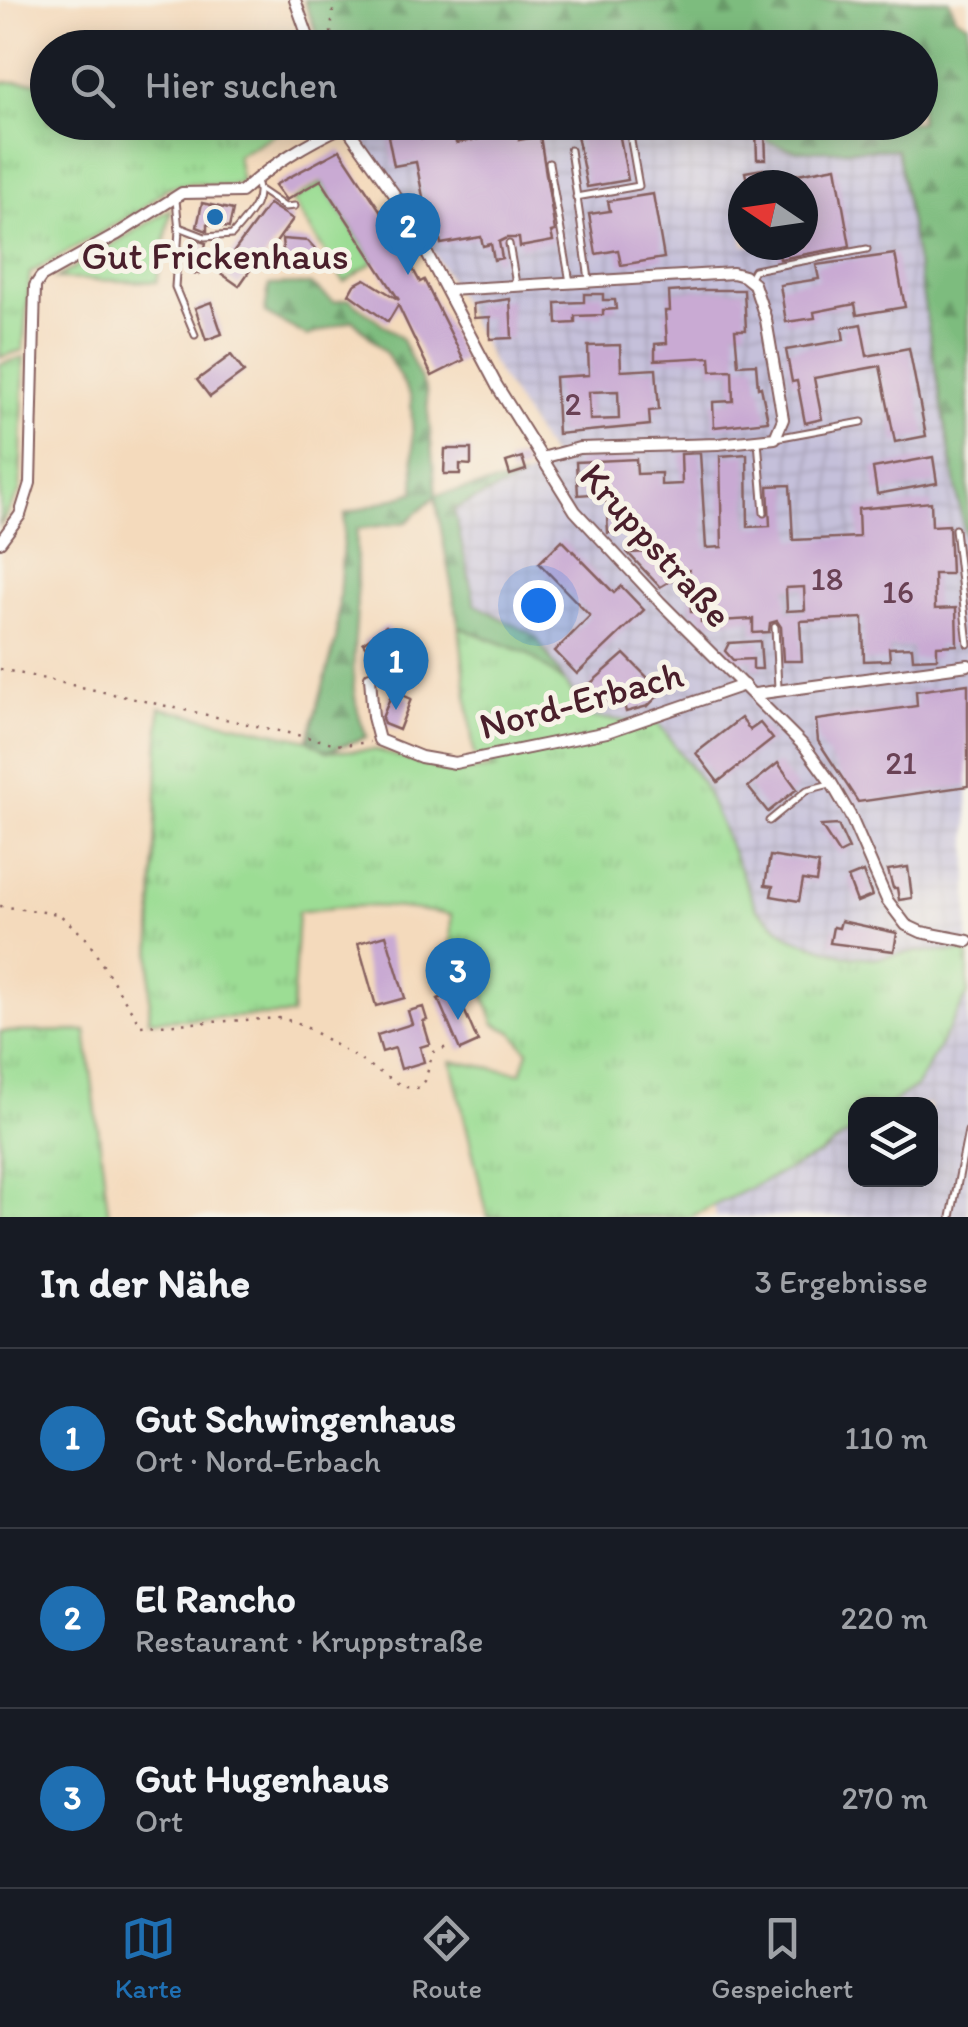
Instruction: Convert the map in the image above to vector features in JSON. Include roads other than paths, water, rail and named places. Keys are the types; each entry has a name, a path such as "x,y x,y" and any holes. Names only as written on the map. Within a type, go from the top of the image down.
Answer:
{"street":[{"path":"295,0 306,30"},
{"path":"0,542 20,515 30,484 35,286 41,277 182,193 242,192 255,178 312,140"},
{"name":"Kruppstraße","path":"355,140 399,201 496,386 585,522 805,747 850,815 886,900 906,925 968,941"},
{"path":"448,290 733,273 748,279 758,290 775,359 783,419 775,438 718,444 579,448 542,458"},
{"path":"755,694 968,665"},
{"name":"Nord-Erbach","path":"370,677 379,740 421,756 455,763 607,732 744,685"}],"lane":[{"path":"576,197 638,186 631,141"},
{"path":"570,150 590,282"},
{"path":"549,163 570,282"},
{"path":"255,178 260,190 286,207 295,206"},
{"path":"179,227 205,237 232,235 257,203 260,190"},
{"path":"176,197 179,227 175,287 196,336"},
{"path":"509,244 516,284"},
{"path":"748,279 754,270 867,249"},
{"path":"775,438 862,422"},
{"path":"758,440 764,512"},
{"path":"955,529 968,644"},
{"path":"775,627 778,691"},
{"path":"769,820 807,790 832,784"},
{"path":"951,1217 968,1131"}],"place":[{"name":"Gut Frickenhaus","path":"215,217"},
{"name":"El Rancho","path":"408,275"},
{"name":"Gut Schwingenhaus","path":"396,710"},
{"name":"Gut Hugenhaus","path":"458,1020"}]}
